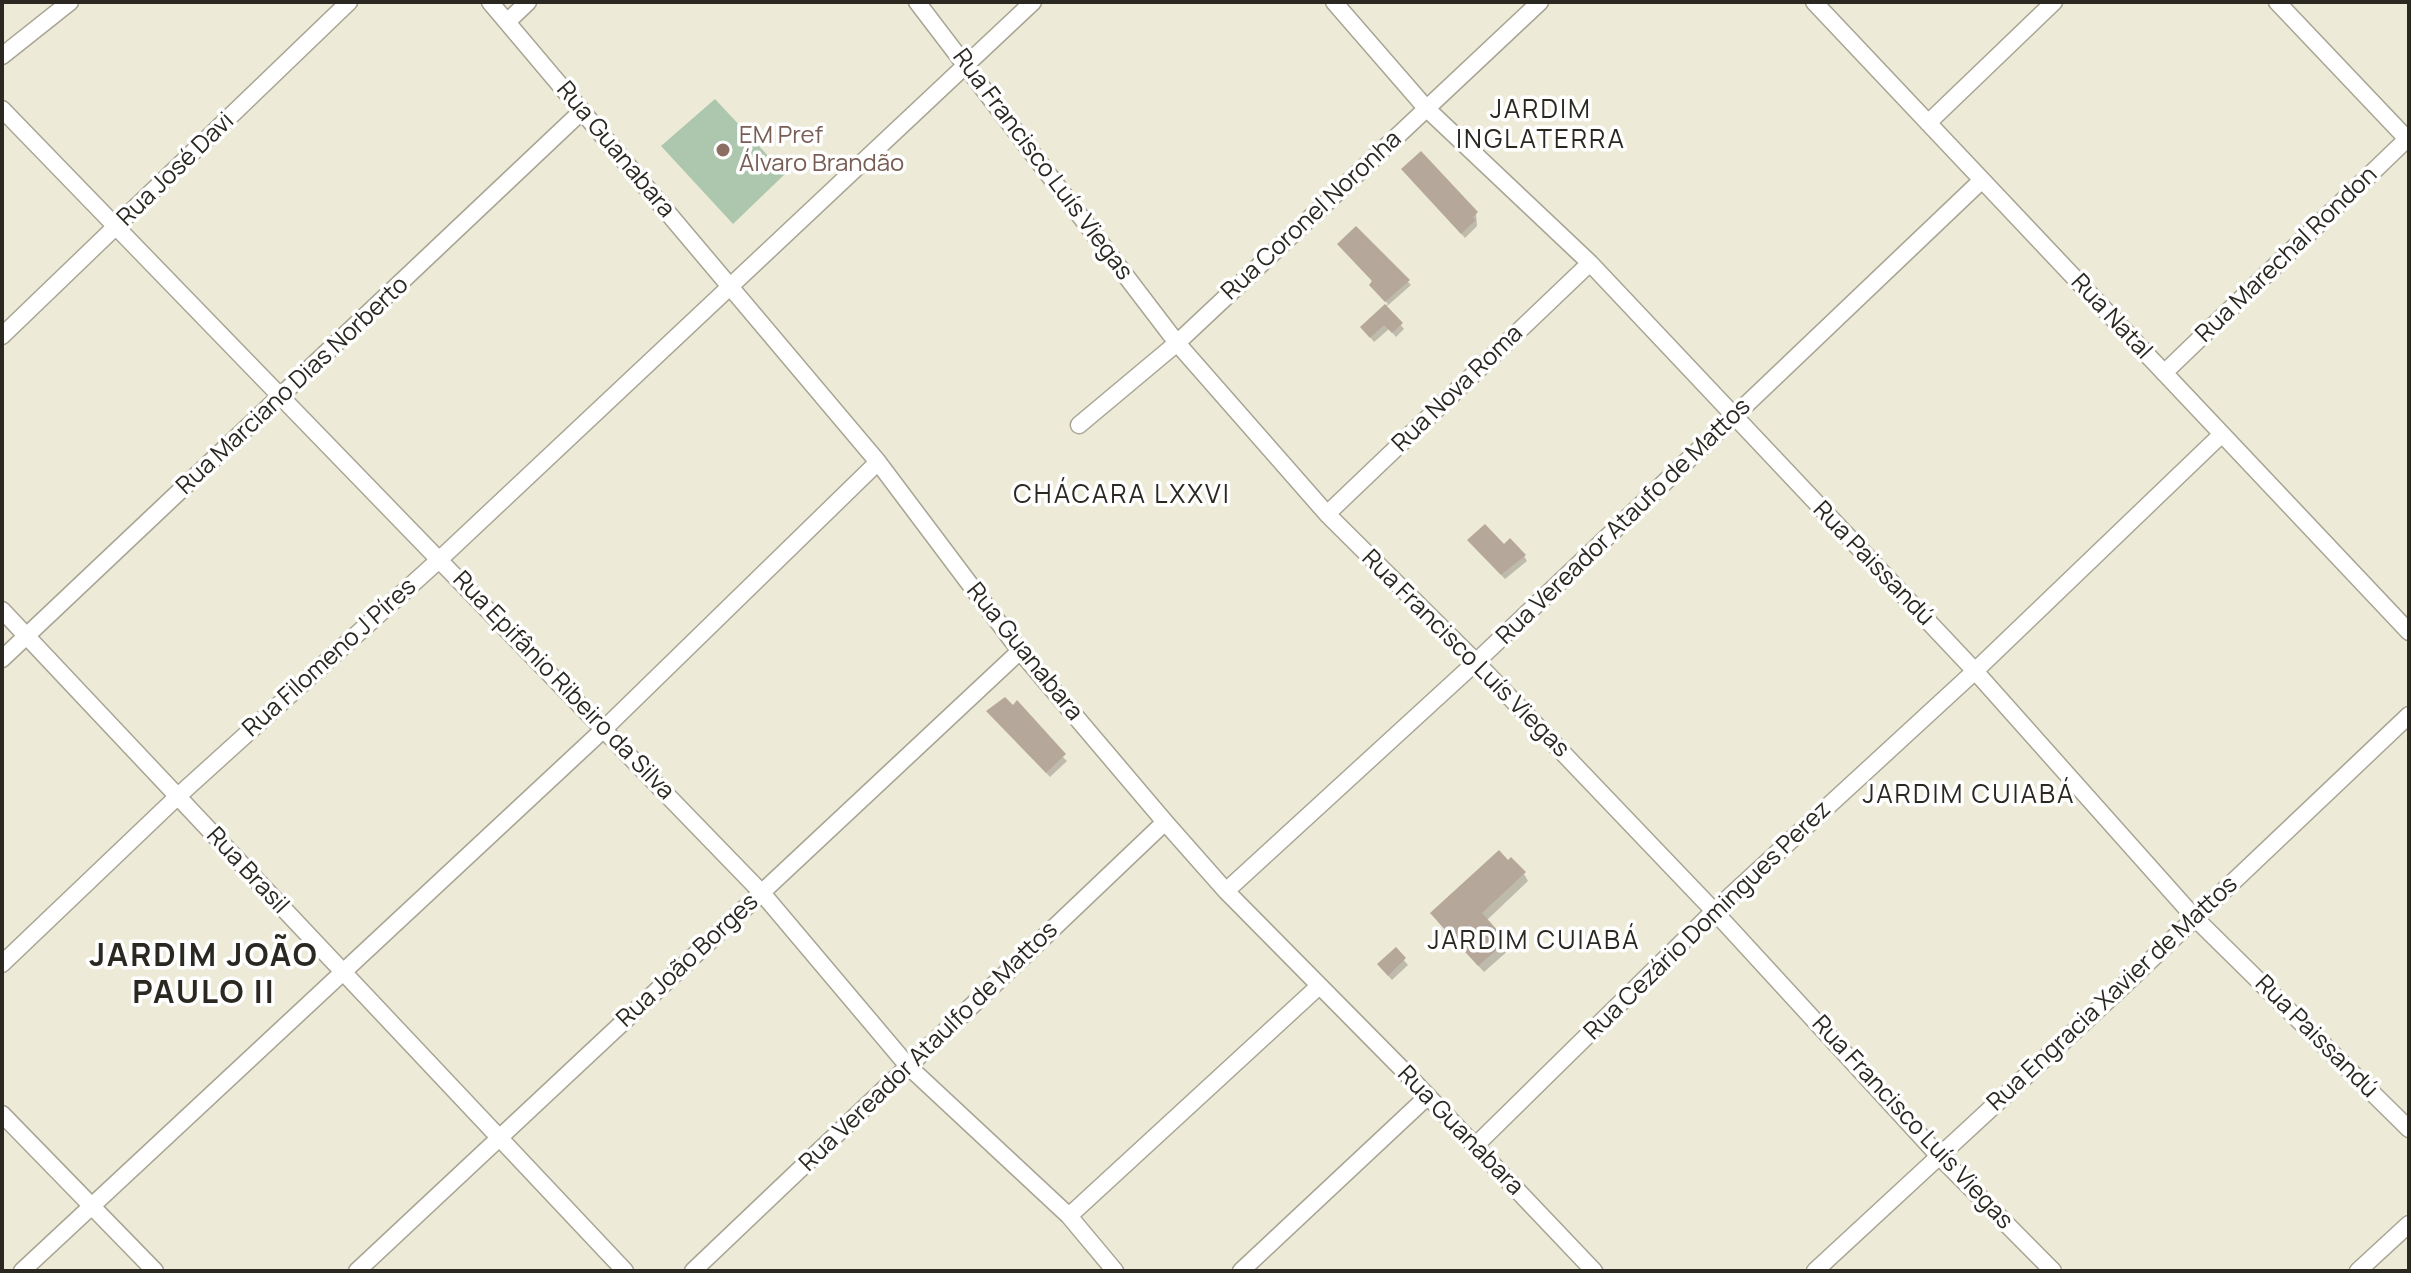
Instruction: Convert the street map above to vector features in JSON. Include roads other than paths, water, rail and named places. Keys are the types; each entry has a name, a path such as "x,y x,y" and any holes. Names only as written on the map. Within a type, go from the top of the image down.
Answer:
{"street":[{"path":"2,56 70,2"},
{"name":"Rua José Davi","path":"2,336 349,2"},
{"name":"Rua Guanabara","path":"490,2 878,462 1020,651 1165,822 1226,891 1428,1096 1594,1271"},
{"path":"507,22 528,2"},
{"name":"Rua Francisco Luís Viegas","path":"917,2 1177,343 1327,514 1476,662 1714,911 1939,1156 2053,1271"},
{"name":"Rua Filomeno J Píres","path":"2,964 177,797 440,559 1033,2"},
{"name":"Rua Paissandú","path":"1334,2 1426,108 1590,263 1975,671 2195,918 2409,1129"},
{"name":"Rua Coronel Noronha","path":"1079,425 1177,343 1540,2"},
{"name":"Rua Natal","path":"1814,2 2407,625"},
{"path":"1928,123 2054,2"},
{"path":"2277,2 2408,139"},
{"name":"Rua Epifânio Ribeiro da Silva","path":"2,109 284,396 762,893 908,1066 1069,1216 1115,1271"},
{"name":"Rua Marciano Dias Norberto","path":"2,659 284,396 582,111"},
{"name":"Rua Marechal Rondon","path":"2164,373 2408,139"},
{"name":"Rua Vereador Ataufo de Mattos","path":"1226,891 1476,662 1982,180"},
{"name":"Rua Nova Roma","path":"1327,514 1590,263"},
{"name":"Rua Cezário Domingues Perez","path":"1475,1146 1714,911 1975,671 2222,434"},
{"path":"22,1271 604,729 878,462"},
{"name":"Rua Brasil","path":"2,610 496,1138 625,1271"},
{"name":"Rua João Borges","path":"357,1271 1020,651"},
{"name":"Rua Engracia Xavier de Mattos","path":"1815,1271 2409,715"},
{"name":"Rua Vereador Ataulfo de Mattos","path":"693,1271 1165,822"},
{"path":"1069,1216 1318,987"},
{"path":"1241,1271 1428,1096"},
{"path":"2,1114 93,1203 155,1271"},
{"path":"2358,1271 2409,1224"}],"place":[{"name":"EM Pref Álvaro Brandão","path":"723,150"}],"district":[{"name":"JARDIM INGLATERRA","path":"1541,126"},
{"name":"CHÁCARA LXXVI","path":"1122,496"},
{"name":"JARDIM CUIABÁ","path":"1969,796"},
{"name":"JARDIM CUIABÁ","path":"1534,942"},
{"name":"JARDIM JOÃO PAULO II","path":"204,976"}]}
